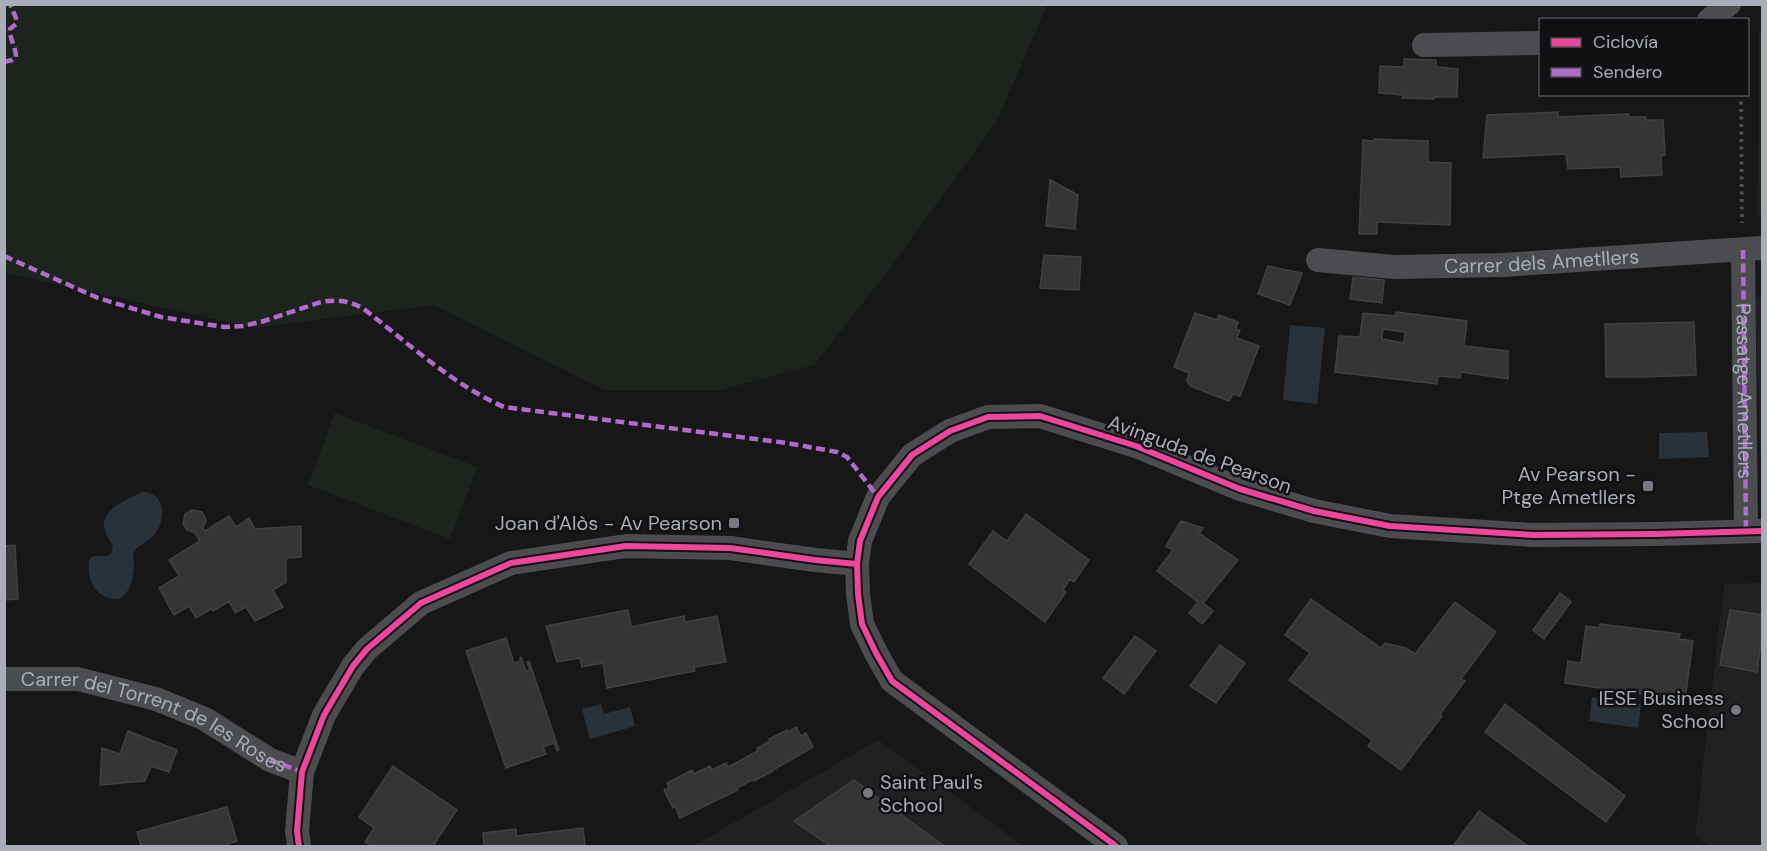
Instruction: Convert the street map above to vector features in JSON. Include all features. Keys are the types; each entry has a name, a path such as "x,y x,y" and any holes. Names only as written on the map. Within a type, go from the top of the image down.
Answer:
{"street":[{"path":"1712,18 1730,4"},
{"path":"1424,45 1539,43"},
{"name":"Carrer dels Ametllers","path":"1318,260 1394,267 1502,265 1749,241"},
{"name":"Passatge Ametllers","path":"1749,241 1754,531"},
{"name":"Avinguda de Pearson","path":"1116,846 892,681 862,624 857,564 860,541 878,497 912,455 950,431 988,417 1040,416 1136,446 1240,489 1314,511 1390,526 1533,535 1754,531"},
{"path":"299,846 297,831 302,772 324,715 353,666 367,649 421,603 512,563 626,546 730,548 857,564"},
{"name":"Carrer del Torrent de les Roses","path":"4,679 78,680 156,699 205,719 270,760 302,772"}],"path":[{"path":"1741,96 1749,241"}],"shaded area":[{"path":"5,4 1047,5 997,121 890,268 814,365 720,390 605,390 434,305 255,328 5,273"},
{"path":"1762,32 1762,214 1758,215 1759,33"},
{"path":"1755,297 1762,297 1762,452 1760,452"},
{"path":"1290,325 1325,328 1317,404 1283,400"},
{"path":"335,413 477,467 450,539 308,485"},
{"path":"1707,432 1709,457 1659,459 1659,433"},
{"path":"142,492 156,496 160,501 162,514 159,528 134,552 133,573 128,590 118,599 108,598 92,584 89,561 93,556 108,556 112,552 113,545 106,534 104,525 105,518 110,511"},
{"name":"IESE Business School","path":"1762,583 1762,846 1709,846 1695,836 1724,584"},
{"path":"1592,697 1641,704 1638,728 1589,721"},
{"path":"601,704 604,714 630,707 635,726 590,739 582,709"},
{"name":"Saint Paul's School","path":"878,740 1024,846 693,846"}],"building":[{"path":"1404,59 1436,60 1436,67 1458,69 1457,97 1402,98 1403,95 1379,93 1380,66 1404,67"},
{"path":"1558,112 1558,117 1628,114 1629,117 1646,117 1646,120 1663,120 1665,155 1661,156 1662,175 1621,177 1620,167 1568,169 1566,154 1483,158 1487,115"},
{"path":"1374,139 1428,141 1428,162 1451,163 1450,225 1377,222 1377,234 1359,234 1363,140 1374,141"},
{"path":"1050,180 1078,195 1075,229 1046,226"},
{"path":"1044,255 1081,257 1079,290 1040,288"},
{"path":"1268,266 1302,273 1290,305 1258,294"},
{"path":"1353,277 1384,280 1382,303 1350,299"},
{"path":"1396,312 1467,321 1464,346 1508,351 1508,379 1461,372 1460,378 1438,376 1437,384 1335,372 1339,336 1360,337 1363,313 1395,316","holes":["1383,329 1405,332 1404,343 1382,339"]},
{"path":"1195,313 1217,320 1219,315 1238,322 1236,329 1240,330 1237,338 1259,346 1240,396 1233,394 1229,401 1190,386 1187,381 1189,373 1174,367"},
{"path":"1694,322 1696,375 1606,377 1605,324"},
{"path":"192,510 202,512 206,520 203,528 205,531 229,516 236,527 249,518 255,529 301,526 301,557 286,558 286,582 273,590 283,607 255,621 246,607 235,613 229,601 196,618 189,606 174,615 159,588 179,576 169,560 200,541 195,533 187,530 183,524 185,514"},
{"path":"1026,514 1089,560 1074,582 1070,579 1063,590 1066,592 1045,622 969,564 993,531 1007,541"},
{"path":"1181,521 1203,528 1199,533 1238,560 1203,603 1213,611 1202,624 1189,613 1198,602 1157,571 1173,550 1166,546"},
{"path":"15,545 18,599 4,600 4,546"},
{"path":"1560,593 1571,602 1544,639 1533,630"},
{"path":"1311,599 1381,648 1385,643 1406,648 1415,654 1455,602 1496,632 1461,679 1465,681 1440,714 1442,716 1401,770 1368,746 1372,740 1289,680 1310,653 1285,635"},
{"path":"628,610 631,627 684,616 685,622 717,616 726,662 694,667 695,671 607,688 603,663 582,667 580,658 557,662 546,626"},
{"path":"1730,610 1762,615 1757,672 1720,665"},
{"path":"1600,624 1680,634 1679,639 1693,641 1685,700 1565,683 1568,661 1581,663 1586,626 1600,628"},
{"path":"1135,636 1156,651 1124,694 1103,678"},
{"path":"506,638 514,663 520,661 521,657 526,671 530,670 527,662 529,661 559,750 557,751 554,743 543,747 546,754 506,768 466,651"},
{"path":"1220,645 1245,663 1216,703 1190,686"},
{"path":"1505,704 1625,796 1606,822 1485,732"},
{"path":"796,727 801,736 806,733 813,747 773,771 737,788 738,790 680,818 664,790 669,788 667,783 692,770 694,774 710,766 712,770 726,763 728,767 758,751 757,748 770,741 769,739"},
{"path":"128,731 177,750 169,772 151,766 145,781 100,785 102,748 120,754"},
{"path":"393,766 457,810 433,846 372,846 365,842 374,828 359,817"},
{"path":"854,780 944,846 830,846 794,821"},
{"path":"227,807 237,841 228,846 141,846 137,832"},
{"path":"1479,811 1496,823 1528,846 1453,846"},
{"path":"583,828 585,846 484,846 483,833 516,829 516,836"}],"marked path":[{"path":"4,62 16,57 10,32 16,24 16,18 10,4"},
{"path":"1743,250 1746,531"},
{"path":"4,256 98,298 161,317 224,327 243,326 264,321 321,302 349,302 364,309 449,375 504,407 787,443 837,452 847,457 878,497"},
{"path":"270,760 302,772"}],"cycle path":[{"path":"1116,846 892,681 862,624 857,564 860,541 878,497 912,455 950,431 988,417 1040,416 1136,446 1240,489 1314,511 1390,526 1533,535 1762,531"},
{"path":"299,846 297,831 302,772 324,715 353,666 367,649 421,603 511,563 626,546 730,548 857,564"}],"place":[{"name":"Av Pearson - Ptge Ametllers","path":"1648,486"},
{"name":"Joan d'Alòs - Av Pearson","path":"734,523"},
{"name":"IESE Business School","path":"1736,710"},
{"name":"Saint Paul's School","path":"868,793"}]}
